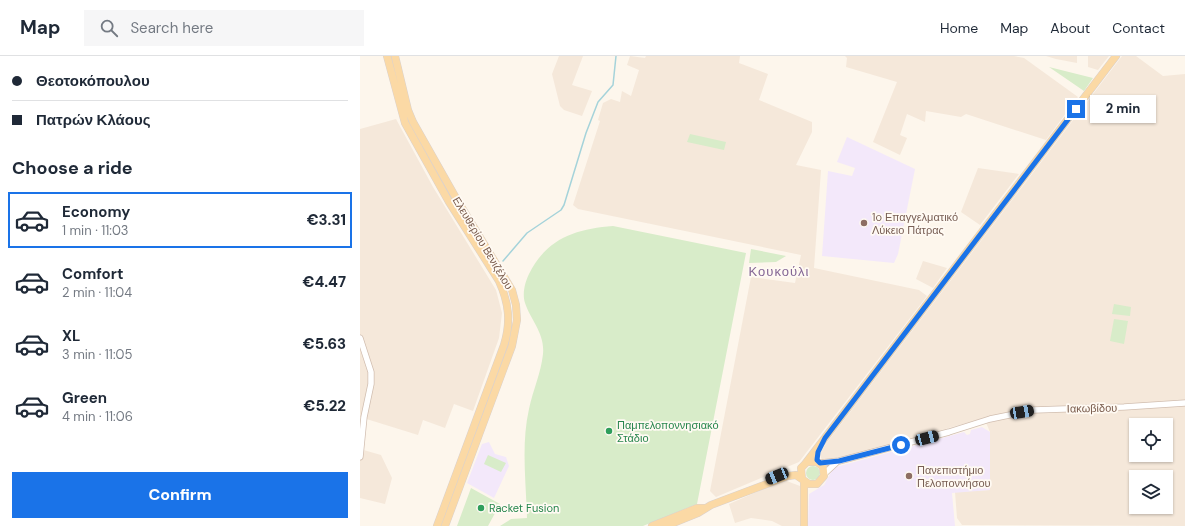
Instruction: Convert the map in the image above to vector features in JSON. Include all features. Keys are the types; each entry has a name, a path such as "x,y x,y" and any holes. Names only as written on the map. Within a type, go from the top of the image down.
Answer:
{"main road":[{"name":"Ελευθερίου Βενιζέλου","path":"387,56 405,123 449,202 499,281 505,293 508,308 507,333 504,345 437,526"},
{"name":"Ελευθερίου Βενιζέλου","path":"395,56 408,110 413,122 456,198 506,278 516,305 516,333 512,346 445,526"},
{"path":"804,526 803,480 801,474 804,465 1116,56"},
{"path":"804,501 808,491 821,481 824,474 819,463 818,452 825,438"},
{"path":"758,486 767,480 812,461 819,463"},
{"path":"666,526 698,513 704,508 758,486 794,475 809,484 817,484"},
{"path":"652,526 697,508 704,508"}],"street":[{"path":"360,338 370,365 371,377 364,417 360,457"},
{"name":"Ιακωβίδου","path":"819,463 839,461 1000,416 1046,409 1134,407 1185,403"},
{"path":"824,474 832,465 839,461"}],"shaded area":[{"path":"559,56 583,56 572,85 592,91 582,116 564,110 560,106 552,74"},
{"path":"630,56 645,58 646,56 740,56 739,63 768,74 759,100 812,122 812,132 796,165 821,170 814,268 919,290 927,296 799,462 716,497 710,491 751,277 795,283 801,255 578,209 573,205 600,121 598,120 603,103 611,99 620,102 622,91 631,96 639,70 627,65"},
{"path":"845,56 1014,56 1024,58 1078,97 1046,140 966,114 961,117 926,111 925,122 907,114 900,135 907,138 900,155 873,142 897,82 846,67 847,58"},
{"path":"1046,56 1077,56 1077,63 1056,59"},
{"path":"1088,56 1109,56 1098,70 1088,67"},
{"path":"1122,56 1136,56 1163,76 1185,74 1185,526 962,525 957,518 955,492 990,490 990,432 984,418 839,459 822,460 819,453"},
{"path":"396,119 433,187 496,290 502,313 499,338 473,411 454,404 445,428 423,420 418,435 360,417 360,129"},
{"name":"1o Επαγγελματικό Λύκειο Πάτρας","path":"847,137 915,169 898,254 894,263 822,256 828,171 852,176 855,168 837,162"},
{"path":"978,168 1019,174 980,225 961,212"},
{"path":"923,261 947,268 933,288 916,279"},
{"name":"Πανεπιστήμιο Πελοποννήσου","path":"982,427 990,432 990,490 952,493 955,526 808,526 809,494 824,485 831,472 836,467 964,432 967,435 970,434 971,430"},
{"path":"489,442 495,454 506,457 509,466 494,498 467,483 482,444"},
{"path":"360,449 381,455 392,478 385,504 360,498"},
{"path":"784,480 800,486 801,526 782,526 772,521 751,518 735,523 729,504"}],"green space":[{"path":"1049,67 1093,78 1084,91"},
{"path":"690,134 726,142 724,150 687,142"},
{"path":"613,226 746,253 697,504 643,526 500,526 511,519 527,518 525,436 529,409 539,375 543,354 540,333 524,299 524,288 529,274 536,262 545,252 564,238 587,230"},
{"path":"751,249 786,256 776,262 749,263"},
{"path":"1114,304 1131,307 1130,316 1112,314"},
{"path":"1114,319 1128,321 1124,344 1110,341"},
{"path":"488,455 506,463 501,472 484,464"},
{"path":"810,466 816,466 820,470 820,476 816,480 810,480 806,476 806,470"},
{"name":"Racket Fusion","path":"471,488 500,504 488,526 457,526"}],"waterway":[{"path":"503,261 527,233 561,210 564,205 586,133 598,102 613,85 616,56"}],"place":[{"name":"1o Επαγγελματικό Λύκειο Πάτρας","path":"864,223"},
{"name":"Παμπελοποννησιακό Στάδιο","path":"609,431"},
{"name":"Πανεπιστήμιο Πελοποννήσου","path":"909,476"},
{"name":"Racket Fusion","path":"481,508"}],"district":[{"name":"Κουκούλι","path":"779,271"}],"route":[{"path":"901,445 839,461 817,462 818,452 825,438 1030,167 1076,109"}]}
